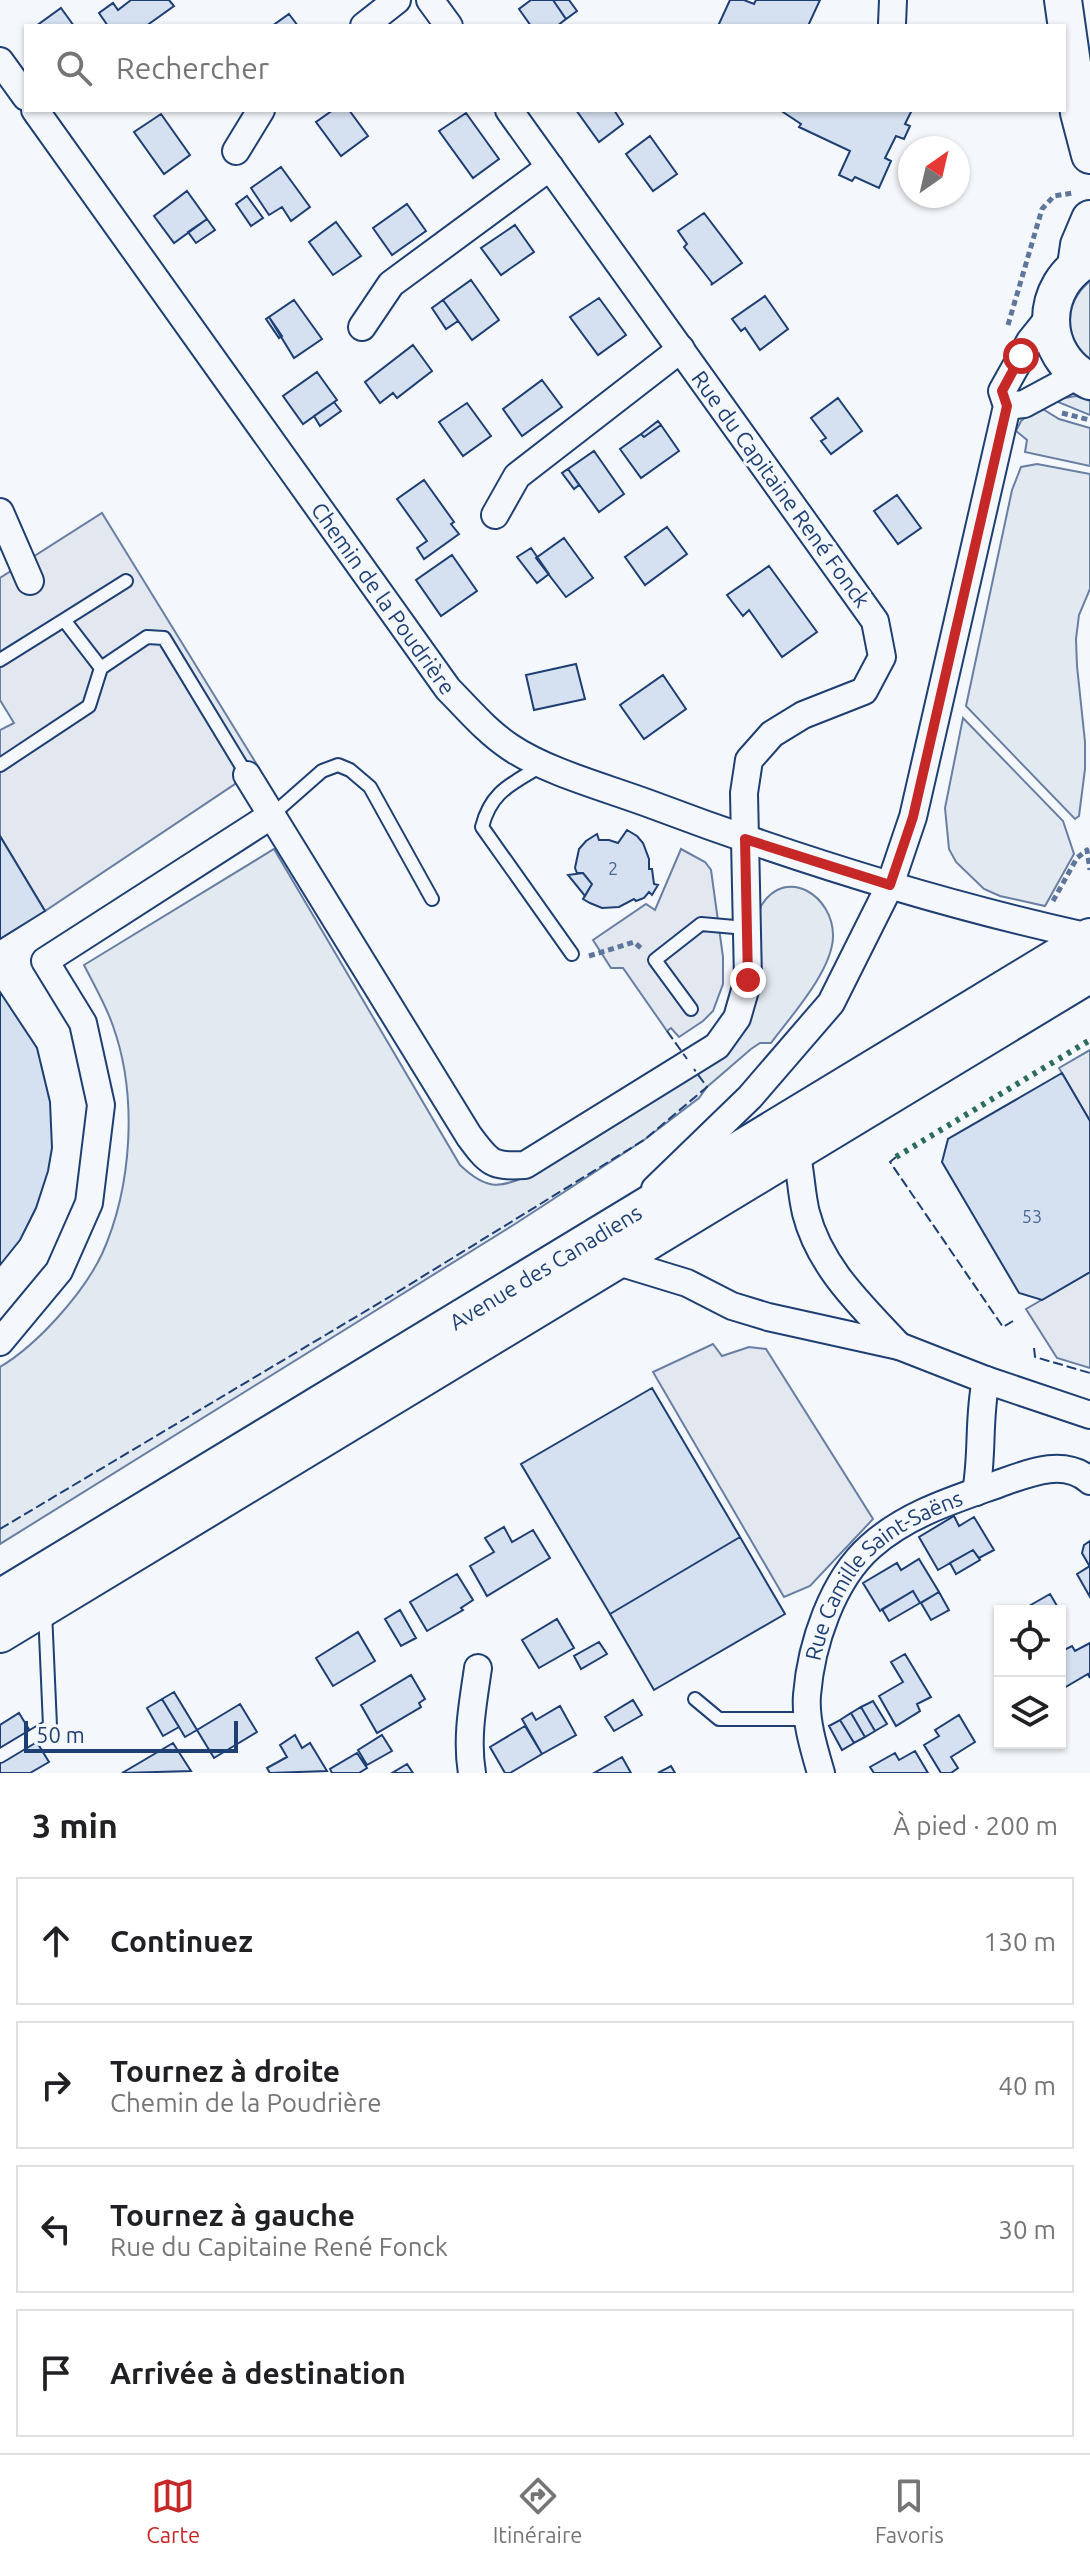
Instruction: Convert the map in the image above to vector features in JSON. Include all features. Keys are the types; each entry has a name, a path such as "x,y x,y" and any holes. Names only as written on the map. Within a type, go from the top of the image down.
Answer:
{"main road":[{"path":"1063,0 1079,113 1090,155"},
{"path":"1084,378 1068,366 1054,343 1050,316 1060,283 1083,262 1079,245 1087,206"},
{"name":"Avenue des Canadiens","path":"0,1598 1090,937"},
{"name":"Avenue des Canadiens","path":"0,1634 1090,974"}],"street":[{"path":"367,24 397,0"},
{"path":"430,0 448,24"},
{"path":"0,61 24,94"},
{"name":"Chemin de la Poudrière","path":"36,112 448,689 510,747 544,764 745,839 977,911 1090,937"},
{"path":"236,151 260,112"},
{"name":"Rue du Capitaine René Fonck","path":"247,775 469,1136 482,1154 499,1166 525,1165 690,1064 717,1046 737,1018 748,980 744,793 749,760 772,734 803,715 864,691 882,657 875,621 510,112"},
{"path":"362,327 391,284 550,167"},
{"path":"626,1217 750,1097 831,1003 890,885 913,817 1007,406 1002,391 1030,341 1050,316"},
{"name":"Rue du Capitaine René Fonck","path":"495,515 517,476 681,349"},
{"path":"1007,406 1024,404 1084,378"},
{"path":"0,512 30,581"},
{"path":"0,1342 59,1271 89,1203 101,1105 83,1023 45,961 272,815"},
{"path":"796,1151 807,1217 822,1253 844,1287 899,1346"},
{"path":"615,1261 687,1283 732,1306 768,1317 899,1346 986,1380 1090,1415"},
{"path":"976,1492 981,1465 980,1418 986,1380"},
{"name":"Rue Camille Saint-Saëns","path":"821,1773 807,1697 819,1629 851,1567 871,1545 919,1514 1033,1472 1054,1468 1081,1476"},
{"path":"472,1773 469,1756 471,1715 478,1668"}],"lane":[{"path":"0,660 126,581"},
{"path":"64,620 101,668"},
{"path":"0,765 89,706 101,668 147,637 164,638 247,775"},
{"path":"544,764 498,793 487,809 482,827 572,954"},
{"path":"272,815 322,771 338,765 350,770 370,787 432,899"},
{"path":"691,1009 655,960 701,924 746,928"},
{"path":"0,1756 50,1726 45,1606"},
{"path":"695,1699 719,1719 810,1719"}],"path":[{"path":"1007,332 1042,209 1054,196 1087,206"},
{"path":"1088,846 1090,870"},
{"path":"1051,908 1077,858 1088,846"},
{"path":"572,954 592,956 634,942 655,960"}],"shaded area":[{"path":"1090,281 1090,359 1075,341 1070,320 1075,300"},
{"path":"1076,396 1090,401 1090,415 1053,400"},
{"path":"1038,406 1059,419 1090,428 1090,466 1025,452 1027,440 1016,431 1021,421"},
{"path":"1037,464 1090,474 1090,589 1079,615 1076,639 1085,769 1079,816 1075,819 966,706 1012,490 1021,467"},
{"path":"102,513 259,768 45,911 0,836 0,730 14,723 0,700 0,578"},
{"path":"963,718 1063,821 1074,854 1045,906 1000,896 984,889 956,862 949,849 945,808"},
{"path":"274,849 460,1165 478,1179 494,1185 532,1173 724,1056 761,906 771,894 795,887 817,898 831,922 831,950 809,993 771,1043 760,1043 751,1049 707,1087 699,1098 644,1140 515,1224 0,1544 0,1367 44,1332 71,1302 94,1269 112,1228 125,1171 128,1111 121,1053 107,1010 84,965"},
{"path":"681,849 705,862 711,870 723,957 723,984 713,1011 679,1037 671,1028 667,1031 623,968 611,968 593,940 646,904 655,910"},
{"path":"1090,1050 1090,1121 1059,1068"},
{"path":"1090,1272 1090,1368 1057,1358 1026,1309"},
{"path":"713,1344 722,1356 749,1347 766,1349 873,1519 810,1586 784,1597 653,1372"}],"building":[{"path":"131,0 169,0 174,6 149,24 107,24 99,13 113,3 118,10"},
{"path":"531,0 553,0 566,19 560,24 530,24 519,9"},
{"path":"553,0 569,0 577,11 566,19"},
{"path":"730,0 754,4 756,0 820,0 809,24 719,24"},
{"path":"61,8 73,24 39,24"},
{"path":"289,14 296,24 275,24"},
{"path":"330,112 350,112 368,136 341,156 316,122"},
{"path":"577,112 615,112 623,124 599,142"},
{"path":"783,112 911,112 905,124 910,126 905,136 896,136 885,158 891,161 879,188 855,177 852,181 839,175 850,151 799,127 801,124"},
{"path":"466,113 499,159 473,178 439,131"},
{"path":"161,114 190,155 164,174 134,132"},
{"path":"650,136 677,174 653,191 626,154"},
{"path":"281,167 310,207 291,221 282,207 269,215 251,188"},
{"path":"187,191 207,219 174,243 154,216"},
{"path":"247,196 263,218 251,226 236,204"},
{"path":"407,204 426,231 392,255 373,228"},
{"path":"704,213 742,263 711,285 684,247 687,244 678,231"},
{"path":"207,219 215,230 196,243 188,232"},
{"path":"336,222 361,256 333,275 309,242"},
{"path":"515,225 534,252 501,275 481,248"},
{"path":"471,280 499,320 472,340 443,300"},
{"path":"765,296 788,329 760,350 745,328 741,331 732,319"},
{"path":"599,298 626,335 598,355 570,317"},
{"path":"294,300 322,339 294,358 269,317"},
{"path":"443,300 458,321 446,329 432,308"},
{"path":"269,317 282,336 279,338 266,319"},
{"path":"413,345 432,371 397,398 393,393 380,403 365,382"},
{"path":"317,372 337,400 303,424 283,396"},
{"path":"542,380 562,407 522,436 503,409"},
{"path":"838,398 862,431 831,454 821,441 826,438 811,418"},
{"path":"334,402 341,411 320,426 314,416"},
{"path":"467,403 491,436 463,456 439,422"},
{"path":"658,421 661,425 644,437 641,434"},
{"path":"661,425 679,451 641,478 620,449"},
{"path":"594,451 624,494 599,512 568,469"},
{"path":"568,469 579,485 574,489 562,473"},
{"path":"424,480 459,534 424,559 417,548 427,541 397,499"},
{"path":"897,495 921,528 898,544 874,511"},
{"path":"667,527 687,554 645,585 625,557"},
{"path":"564,538 593,578 566,597 536,558"},
{"path":"531,548 549,574 537,583 517,557"},
{"path":"452,555 477,591 441,616 416,580"},
{"path":"769,566 817,632 782,657 749,610 743,616 727,595"},
{"path":"576,664 585,699 534,710 526,675"},
{"path":"663,675 686,709 644,739 620,705"},
{"path":"627,830 643,843 654,884 658,885 652,895 649,892 644,898 634,899 619,907 602,908 583,899 592,884 575,868 579,849 597,834 599,840 618,843"},
{"path":"0,836 45,911 0,939"},
{"path":"583,873 592,884 585,896 568,875"},
{"path":"0,992 37,1048 50,1102 52,1148 36,1208 20,1240 0,1265"},
{"path":"1062,1073 1090,1121 1090,1272 1042,1300 1019,1293 942,1162 948,1139"},
{"path":"652,1388 740,1537 610,1614 521,1464"},
{"path":"954,1516 959,1526 974,1517 994,1550 979,1558 973,1550 938,1570 919,1537"},
{"path":"504,1527 512,1542 533,1530 550,1558 487,1596 470,1566 494,1552 485,1538"},
{"path":"740,1537 785,1614 654,1690 610,1614"},
{"path":"1090,1541 1090,1567 1082,1553 1084,1545"},
{"path":"973,1550 980,1560 956,1574 950,1563"},
{"path":"919,1559 939,1592 920,1603 913,1591 880,1611 863,1583 897,1563 901,1570"},
{"path":"1090,1566 1090,1597 1077,1574"},
{"path":"457,1574 473,1600 461,1608 463,1610 427,1631 410,1602"},
{"path":"913,1591 920,1603 889,1621 882,1609"},
{"path":"939,1592 949,1610 931,1620 921,1603"},
{"path":"1050,1594 1056,1605 1031,1605"},
{"path":"400,1610 416,1638 401,1646 385,1619"},
{"path":"557,1619 574,1648 539,1668 522,1640"},
{"path":"358,1632 375,1661 333,1686 316,1658"},
{"path":"599,1642 607,1654 581,1669 574,1656"},
{"path":"1090,1643 1090,1678 1088,1674 1066,1687 1066,1649 1072,1646 1075,1651"},
{"path":"905,1654 931,1697 917,1704 920,1711 896,1726 879,1696 903,1682 891,1662"},
{"path":"411,1675 425,1699 419,1703 421,1707 377,1733 361,1705"},
{"path":"174,1692 197,1730 185,1737 162,1699"},
{"path":"162,1699 179,1727 163,1736 147,1708"},
{"path":"633,1700 642,1715 614,1731 605,1717"},
{"path":"873,1701 887,1724 875,1731 861,1707"},
{"path":"240,1704 257,1732 214,1758 197,1730"},
{"path":"560,1706 576,1735 542,1754 522,1719 532,1713 536,1720"},
{"path":"861,1707 875,1731 865,1737 851,1713"},
{"path":"19,1713 49,1762 30,1773 0,1773 0,1725"},
{"path":"851,1713 865,1737 854,1743 840,1720"},
{"path":"959,1715 975,1742 951,1757 958,1768 951,1773 941,1773 924,1745 939,1736 935,1730"},
{"path":"840,1720 854,1743 842,1750 829,1726"},
{"path":"525,1726 542,1754 505,1773 490,1747"},
{"path":"295,1735 302,1748 310,1743 327,1771 270,1773 267,1768 287,1757 280,1745"},
{"path":"382,1735 392,1751 367,1765 358,1750"},
{"path":"173,1743 191,1771 122,1773"},
{"path":"915,1751 928,1773 874,1773 870,1767 895,1753 899,1760"},
{"path":"357,1753 367,1768 359,1773 332,1773 330,1769"},
{"path":"622,1757 631,1773 594,1773"},
{"path":"407,1764 413,1773 392,1773"},
{"path":"671,1766 675,1773 658,1773"}],"hedge":[{"path":"896,1157 1090,1040"}],"fence":[{"path":"667,1031 687,1059"},
{"path":"0,1529 391,1296 644,1140 707,1087 694,1069"},
{"path":"896,1157 890,1162 1003,1327 1013,1321"},
{"path":"1034,1348 1035,1357 1090,1373"}],"route":[{"path":"748,980 745,839 890,885 913,817 1007,406 1002,391 1021,356"}]}
